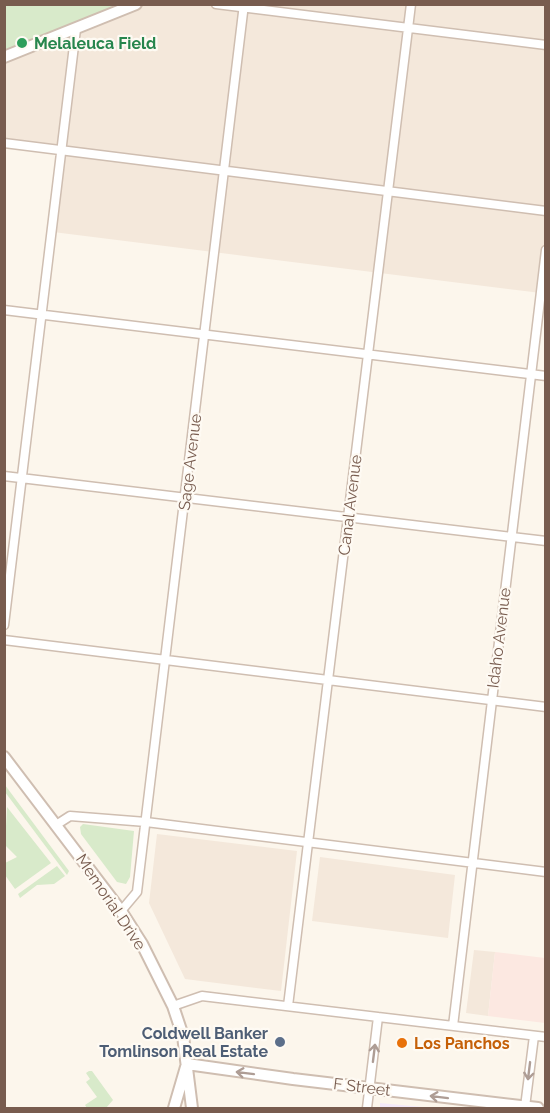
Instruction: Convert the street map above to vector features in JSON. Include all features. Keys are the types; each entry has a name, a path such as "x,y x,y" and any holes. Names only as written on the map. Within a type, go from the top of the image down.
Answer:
{"street":[{"path":"4,57 136,4"},
{"path":"216,4 546,45"},
{"name":"Canal Avenue","path":"288,1006 411,4"},
{"name":"Sage Avenue","path":"121,911 137,892 244,6"},
{"path":"4,625 24,478 41,315 63,150 76,28"},
{"path":"4,143 546,211"},
{"name":"Idaho Avenue","path":"453,1026 546,250"},
{"path":"4,310 546,376"},
{"path":"4,476 546,541"},
{"path":"4,640 546,707"},
{"name":"Memorial Drive","path":"4,757 121,911 142,944 173,1006 183,1036 192,1108"},
{"path":"56,825 70,816 146,822 546,872"},
{"path":"173,1006 202,996 546,1037"},
{"path":"367,1108 378,1017"},
{"path":"525,1108 534,1036"},
{"name":"Memorial Drive","path":"174,1108 187,1064"},
{"name":"F Street","path":"187,1064 538,1108"}],"shaded area":[{"path":"136,5 545,5 546,250 541,293 53,232 63,151 5,143 5,57"},
{"path":"157,834 297,851 281,991 185,979 149,903"},
{"path":"320,857 455,875 448,938 312,921"},
{"path":"474,950 495,952 488,1016 466,1013"},
{"path":"495,952 545,958 545,1023 488,1016"},
{"path":"380,1103 433,1108 380,1108"}],"green space":[{"name":"Melaleuca Field","path":"5,5 136,5 5,58"},
{"path":"5,785 69,871 67,875 5,792"},
{"path":"7,807 51,863 15,889 5,875 5,863 17,857 5,845"},
{"path":"83,824 134,831 130,877 126,884 117,882 81,834 80,827"},
{"path":"57,866 65,876 54,884 37,885 20,898 18,894"},
{"path":"92,1071 113,1100 106,1108 87,1108 85,1105 97,1097 86,1082 90,1079 86,1073"}],"place":[{"name":"Melaleuca Field","path":"22,43"},
{"name":"Coldwell Banker Tomlinson Real Estate","path":"280,1042"},
{"name":"Los Panchos","path":"402,1043"}]}
